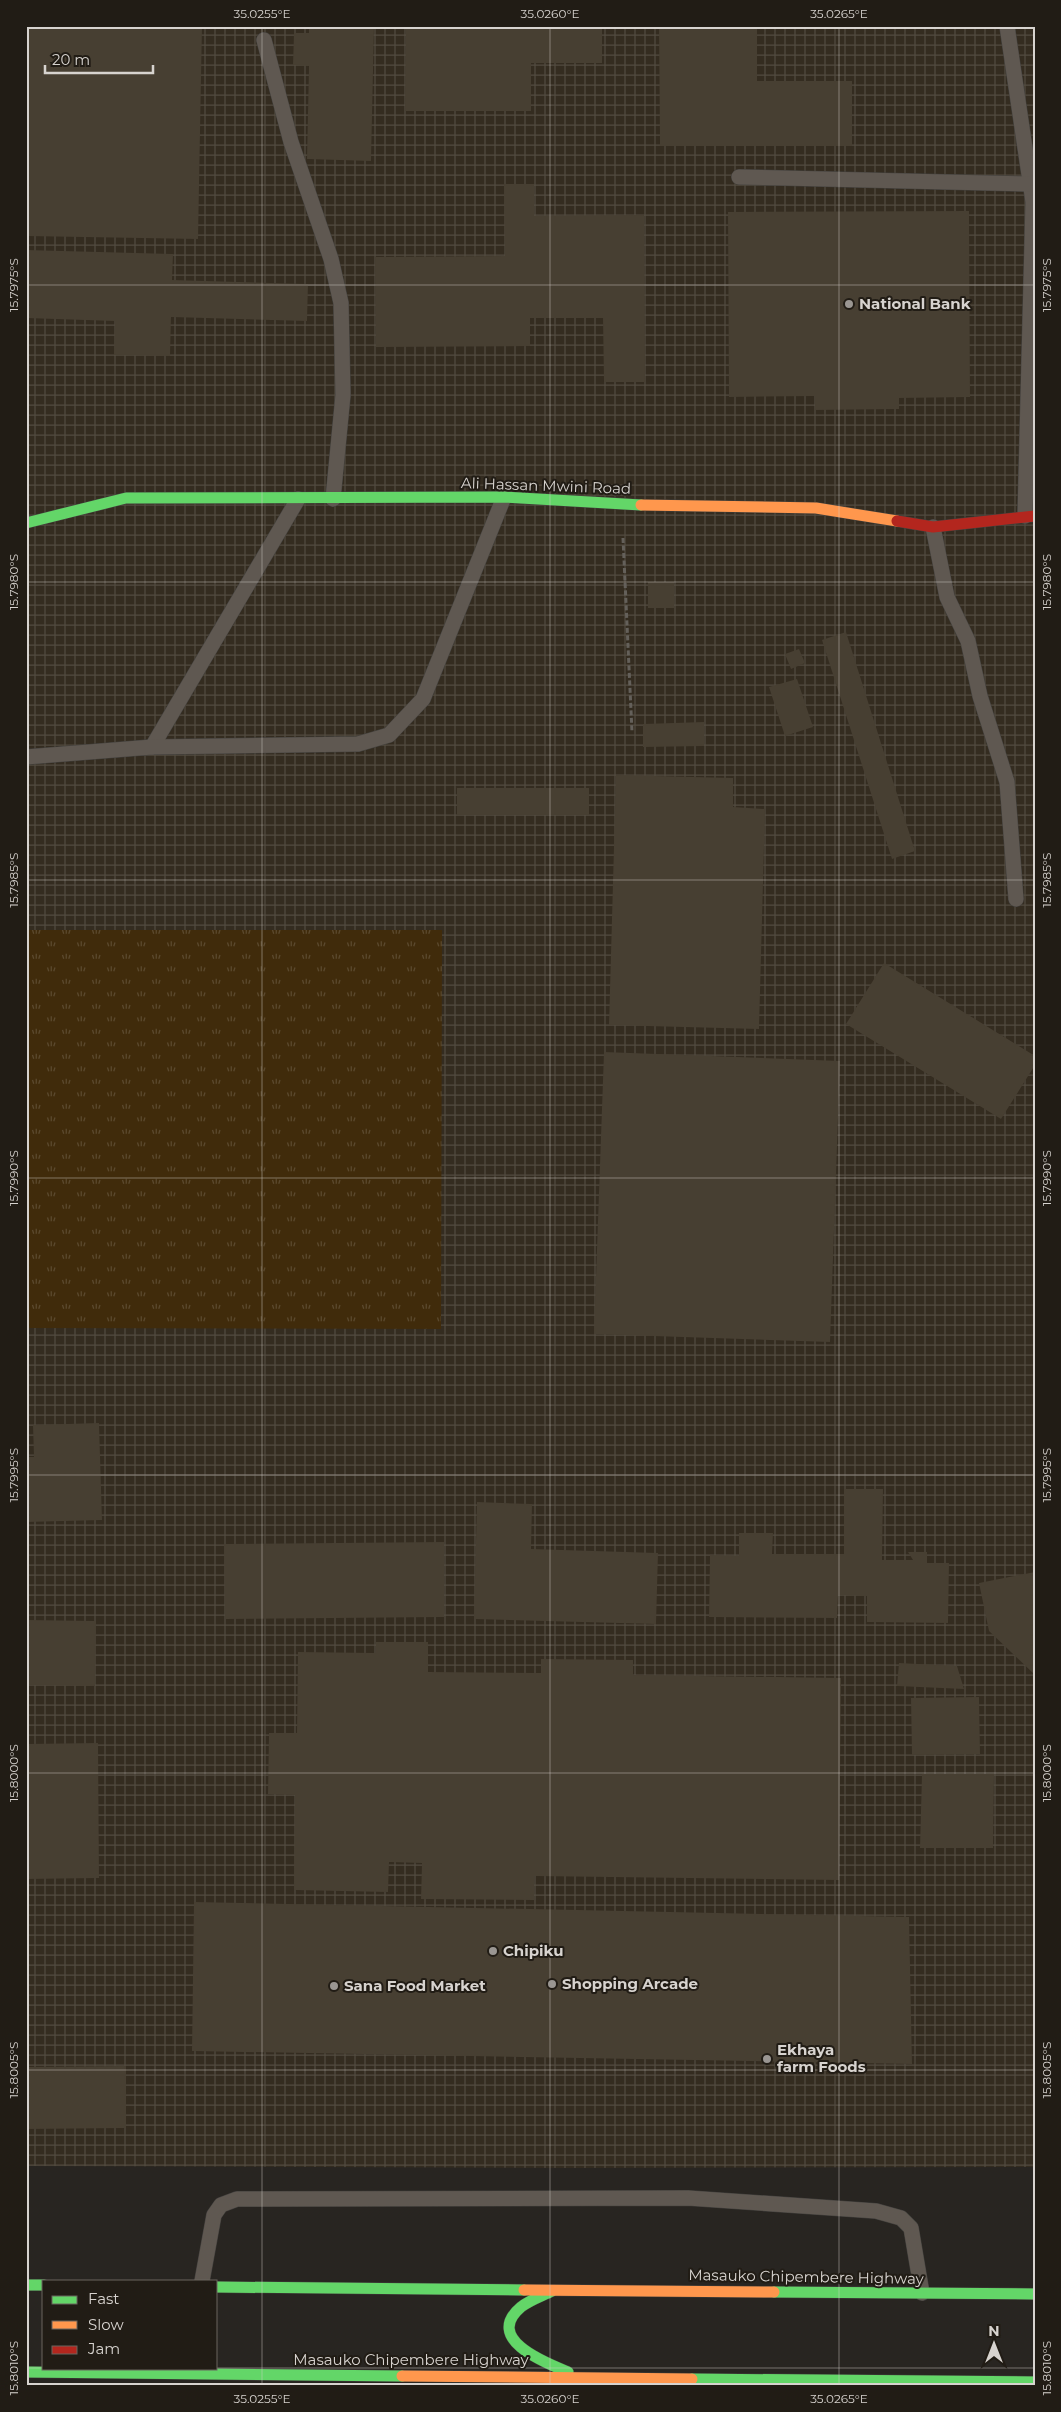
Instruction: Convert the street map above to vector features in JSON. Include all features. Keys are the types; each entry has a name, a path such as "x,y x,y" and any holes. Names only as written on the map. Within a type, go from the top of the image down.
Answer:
{"main road":[{"name":"Ali Hassan Mwini Road","path":"26,523 126,498 333,499 504,497 622,504 816,508 933,527 1030,516"},
{"path":"26,2285 42,2285"},
{"name":"Masauko Chipembere Highway","path":"218,2287 1035,2294"},
{"path":"556,2289 520,2308 510,2322 511,2336 519,2349 539,2361 578,2377"},
{"name":"Masauko Chipembere Highway","path":"26,2372 1035,2382"}],"lane":[{"path":"1007,26 1033,202 1030,516"},
{"path":"264,40 291,142 331,259 341,303 343,395 333,499"},
{"path":"739,177 1030,184"},
{"path":"26,757 152,747 358,744 389,735 423,699 504,497"},
{"path":"152,747 298,499"},
{"path":"933,527 948,597 968,641 980,696 1007,782 1016,899"},
{"path":"202,2280 214,2215 221,2205 237,2199 688,2198 876,2211 901,2218 911,2228 922,2293"}],"path":[{"path":"622,504 632,732"}],"shaded area":[{"path":"26,26 1035,26 1035,2167 26,2166"}],"green space":[{"path":"26,930 442,930 441,1329 26,1328"}],"building":[{"path":"26,26 202,26 198,239 26,236"},
{"path":"309,26 374,26 371,161 307,159 309,66 293,65 294,33 309,33"},
{"path":"406,26 602,26 602,63 531,63 531,111 405,111"},
{"path":"659,26 757,26 757,81 852,81 852,146 660,146"},
{"path":"504,184 534,184 534,216 644,215 645,382 604,382 603,318 530,318 530,346 376,347 375,257 505,256"},
{"name":"National Bank","path":"969,211 970,397 899,398 899,409 815,410 815,396 729,397 728,212"},
{"path":"26,250 173,254 172,280 308,284 307,321 171,317 170,356 114,355 115,321 26,318"},
{"path":"648,582 674,582 674,608 648,608"},
{"path":"846,632 915,851 892,859 822,640"},
{"path":"799,649 805,663 791,669 785,654"},
{"path":"797,679 813,727 785,736 769,687"},
{"path":"704,722 704,746 643,747 643,724"},
{"path":"616,775 733,778 733,807 765,809 759,1029 609,1025"},
{"path":"457,788 589,788 589,815 457,815"},
{"path":"884,963 1035,1056 1035,1065 1001,1119 846,1024"},
{"path":"604,1052 840,1061 830,1342 594,1334"},
{"path":"99,1423 102,1520 26,1522 26,1457 34,1457 33,1425"},
{"path":"844,1489 883,1489 882,1560 913,1560 908,1552 927,1552 927,1563 949,1563 948,1623 867,1622 867,1596 838,1595 837,1618 709,1617 710,1555 739,1556 739,1533 773,1533 772,1554 844,1554"},
{"path":"477,1502 532,1504 531,1549 658,1553 656,1624 474,1619"},
{"path":"444,1542 444,1617 225,1619 224,1544"},
{"path":"1035,1572 1035,1675 989,1631 979,1583"},
{"path":"27,1620 96,1621 95,1686 26,1685"},
{"path":"376,1642 428,1642 428,1672 541,1673 541,1659 633,1660 633,1675 841,1678 839,1880 534,1876 534,1900 421,1899 422,1863 389,1862 388,1892 294,1890 295,1795 268,1794 269,1733 297,1733 298,1652 376,1653"},
{"path":"899,1663 957,1666 964,1689 897,1686"},
{"path":"979,1697 980,1754 912,1755 911,1698"},
{"path":"98,1743 99,1878 26,1879 26,1744"},
{"path":"922,1774 994,1774 993,1848 920,1848"},
{"name":"Shopping Arcade","path":"194,1902 909,1917 912,2064 192,2051"},
{"path":"126,2066 126,2128 26,2129 26,2067"}],"traffic: fast":[{"path":"26,523 126,498 504,497 641,505"},
{"path":"26,2285 42,2285"},
{"path":"218,2287 524,2290"},
{"path":"552,2291 521,2307 511,2319 509,2329 513,2339 522,2348 546,2363 568,2372"},
{"path":"774,2292 1035,2294"},
{"path":"26,2372 402,2376"},
{"path":"692,2379 1035,2382"}],"traffic: slow":[{"path":"641,505 816,508 897,521"},
{"path":"524,2290 774,2292"},
{"path":"402,2376 692,2379"}],"traffic: jam":[{"path":"897,521 933,527 1035,516"}],"place":[{"name":"National Bank","path":"849,304"},
{"name":"Chipiku","path":"493,1951"},
{"name":"Shopping Arcade","path":"552,1984"},
{"name":"Sana Food Market","path":"334,1986"},
{"name":"Ekhaya farm Foods","path":"767,2059"}]}
